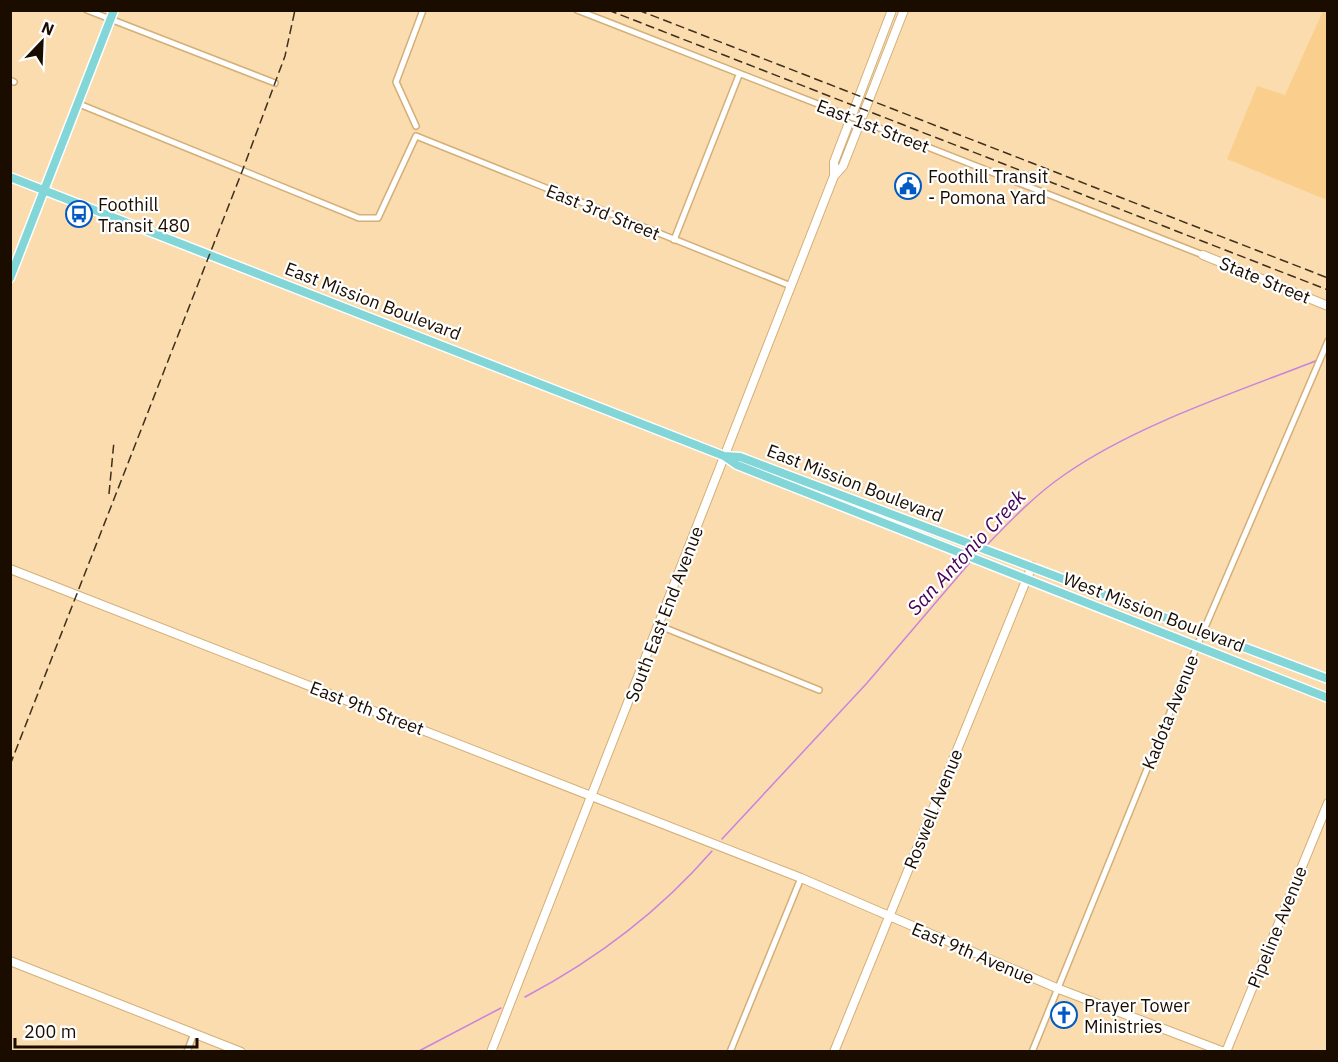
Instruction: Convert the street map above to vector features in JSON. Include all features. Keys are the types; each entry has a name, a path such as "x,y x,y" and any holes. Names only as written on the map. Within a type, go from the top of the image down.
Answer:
{"main road":[{"path":"10,278 114,10"},
{"name":"East Mission Boulevard","path":"10,177 724,456 737,465 968,556"},
{"name":"East Mission Boulevard","path":"724,456 740,457 1328,679"},
{"name":"West Mission Boulevard","path":"968,556 1328,698"}],"street":[{"path":"87,10 275,83"},
{"path":"416,126 396,82 423,10"},
{"name":"East 1st Street","path":"577,10 1203,255"},
{"path":"834,176 834,162 892,10"},
{"path":"834,176 843,166 904,10"},
{"path":"674,240 739,75"},
{"name":"East 3rd Street","path":"79,104 359,218 378,218 416,136 791,286"},
{"name":"South East End Avenue","path":"491,1052 660,626 834,176"},
{"name":"State Street","path":"1203,255 1328,306"},
{"name":"Kadota Avenue","path":"1032,1052 1197,646 1328,341"},
{"name":"Roswell Avenue","path":"834,1052 1032,566"},
{"name":"East 9th Street","path":"10,569 724,849"},
{"path":"660,626 819,690"},
{"name":"Pipeline Avenue","path":"1225,1052 1328,803"},
{"name":"East 9th Avenue","path":"724,849 801,878 889,918 1059,988 1225,1052"},
{"path":"730,1052 801,878"},
{"path":"10,961 241,1052"},
{"path":"187,1052 194,1033"}],"shaded area":[{"path":"1323,11 1328,11 1327,200 1227,159 1257,86 1285,95"}],"waterway":[{"name":"San Antonio Creek","path":"986,546 1043,491 1064,475 1122,440 1187,411 1318,360"},
{"name":"San Antonio Creek","path":"722,839 867,683 972,560"},
{"name":"San Antonio Creek","path":"525,997 551,983 625,933 671,894 712,851"},
{"name":"San Antonio Creek","path":"417,1052 501,1008"}],"railway":[{"path":"10,765 243,169 285,56 295,10"},
{"path":"608,10 1328,290"},
{"path":"638,10 1328,278"},
{"path":"109,494 114,441"}],"place":[{"name":"Foothill Transit - Pomona Yard","path":"908,186"},
{"name":"Foothill Transit 480","path":"79,214"},
{"name":"Prayer Tower Ministries","path":"1064,1015"}]}
